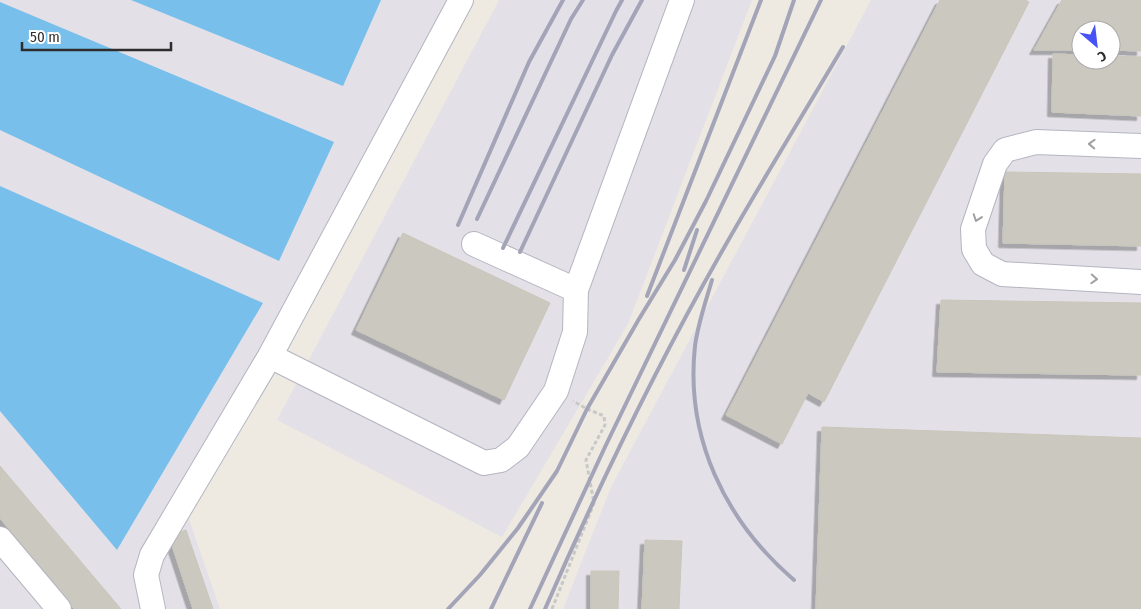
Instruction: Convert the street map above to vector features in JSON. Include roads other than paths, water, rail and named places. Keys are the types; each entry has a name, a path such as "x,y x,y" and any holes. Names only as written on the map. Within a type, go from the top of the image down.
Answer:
{"lane":[{"path":"154,609 146,575 152,555 270,356 461,0"},
{"path":"270,356 484,463 501,460 518,447 556,391 575,332 576,290 682,0"},
{"path":"1141,146 1036,142 1005,150 995,164 974,229 974,249 983,264 1002,274 1141,282"},
{"path":"474,244 576,290"},
{"path":"0,539 59,609"}],"water":[{"path":"131,0 381,0 343,86"},
{"path":"0,2 334,142 279,261 0,130"},
{"path":"0,186 263,303 117,550 0,411"}],"railway":[{"path":"458,225 529,62 563,0"},
{"path":"477,219 571,19 583,0"},
{"path":"503,248 622,0"},
{"path":"520,252 612,55 642,0"},
{"path":"647,296 761,0"},
{"path":"448,609 480,575 518,528 557,471 587,409 675,260 706,201 775,56 794,0"},
{"path":"530,609 605,447 821,0"},
{"path":"545,609 586,516 676,335 739,221 843,47"},
{"path":"684,270 697,230"},
{"path":"712,280 695,346 694,380 697,413 704,444 715,475 730,504 748,531 770,557 794,580"},
{"path":"491,609 542,503"}]}
